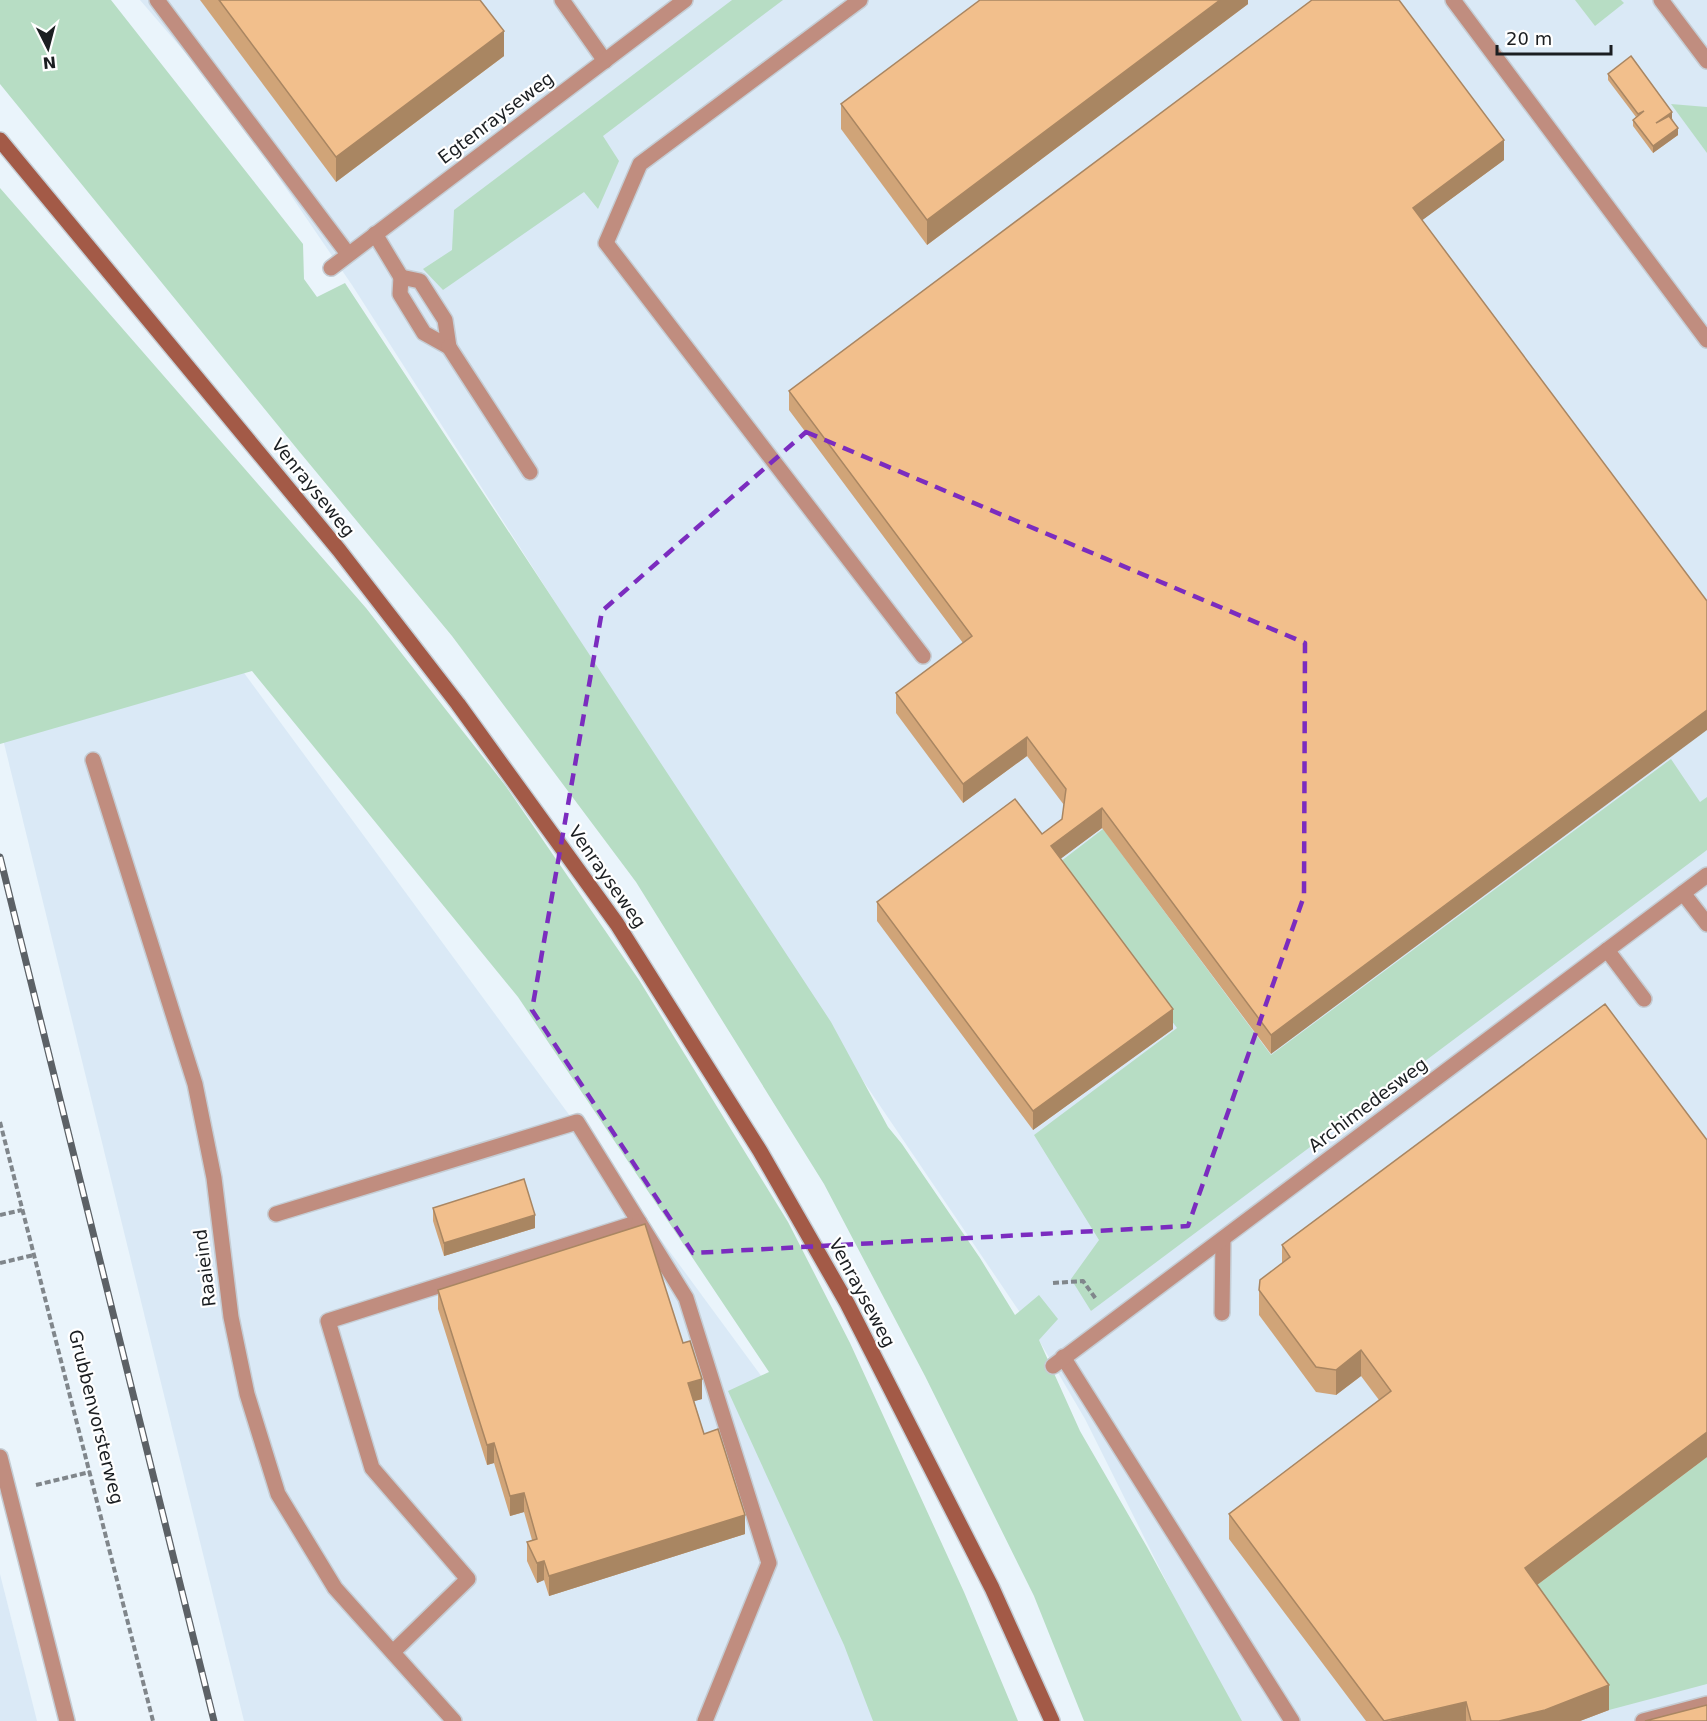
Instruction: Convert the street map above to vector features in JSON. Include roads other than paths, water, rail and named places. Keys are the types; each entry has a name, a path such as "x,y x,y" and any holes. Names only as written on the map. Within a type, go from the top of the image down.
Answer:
{"main road":[{"name":"Venrayseweg","path":"0,141 339,550 458,704 617,924 760,1151 847,1303 992,1588 1052,1721"}],"street":[{"path":"157,0 348,254"},
{"path":"562,0 605,60"},
{"name":"Egtenrayseweg","path":"331,268 686,0"},
{"path":"860,0 640,164 606,243 923,656"},
{"path":"1453,0 1707,340"},
{"path":"1661,0 1707,61"},
{"path":"375,234 401,277 400,294 424,333 449,347"},
{"path":"401,277 420,281 445,320 449,347 530,472"},
{"name":"Raaieind","path":"93,760 195,1084 214,1178 231,1317 247,1394 278,1494 335,1588 454,1721"},
{"name":"Archimedesweg","path":"1292,1721 1058,1361 1707,875"},
{"path":"1683,893 1707,924"},
{"path":"1607,950 1644,999"},
{"path":"276,1214 577,1122 686,1298 769,1563 705,1721"},
{"path":"393,1652 468,1579 372,1468 328,1321 639,1222"},
{"path":"1222,1313 1223,1239"},
{"path":"0,1457 67,1721"},
{"path":"1643,1721 1707,1704"}],"railway":[{"path":"0,857 214,1721"}]}
